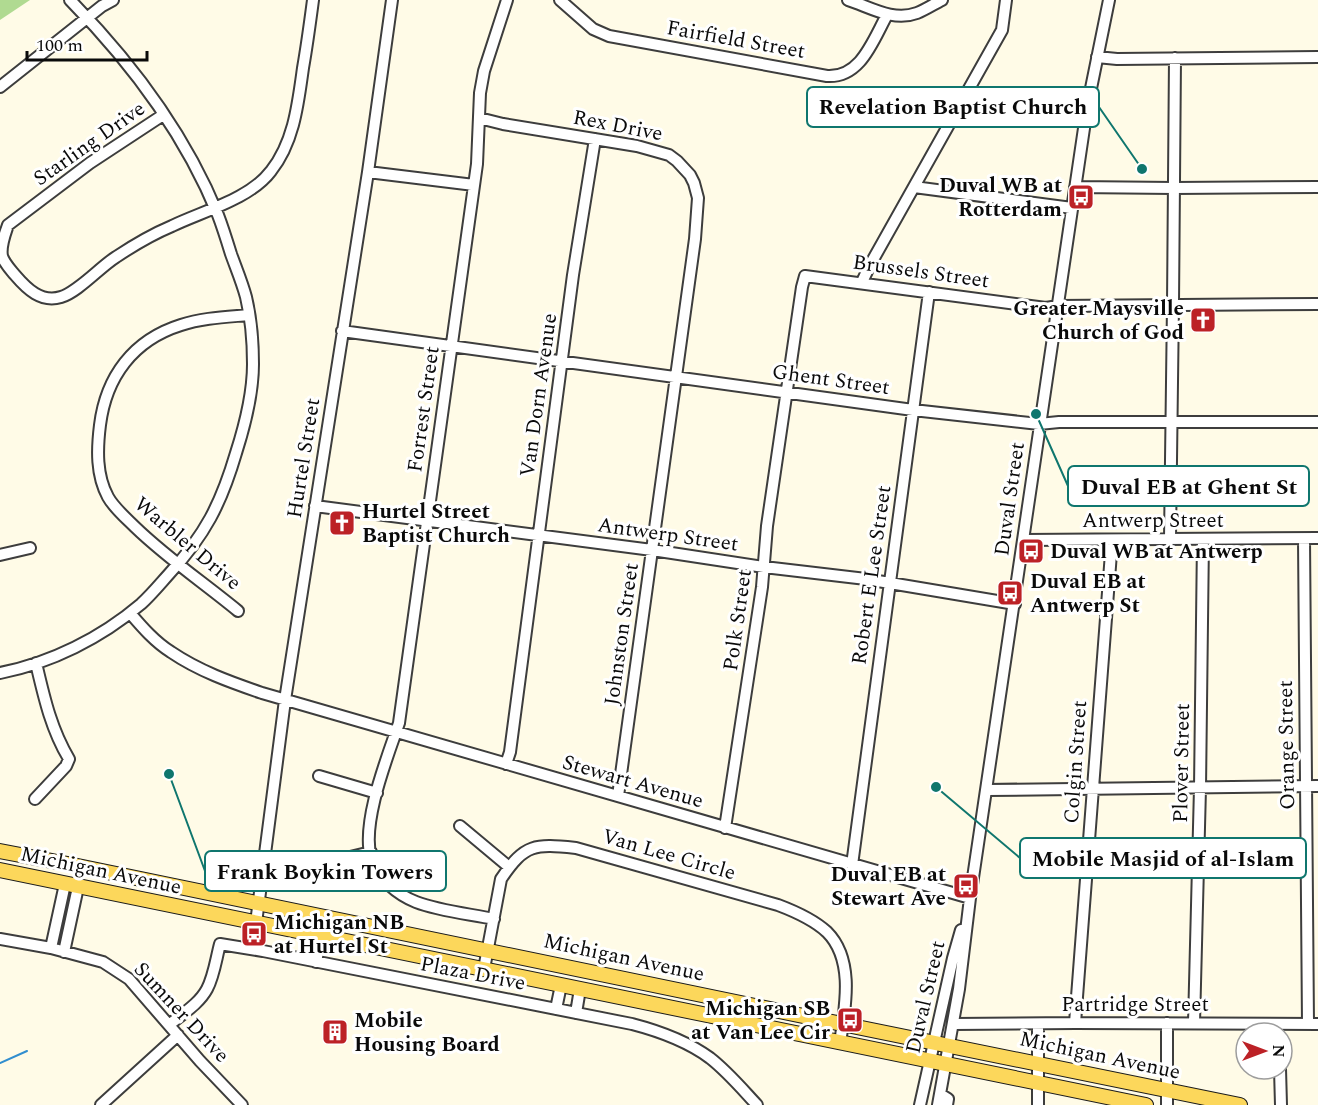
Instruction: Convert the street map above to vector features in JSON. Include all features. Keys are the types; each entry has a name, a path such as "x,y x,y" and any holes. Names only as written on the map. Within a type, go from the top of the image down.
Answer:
{"main road":[{"name":"Michigan Avenue","path":"0,851 1240,1105"},
{"name":"Michigan Avenue","path":"0,870 1146,1105"},
{"path":"1083,1092 1089,1074"}],"street":[{"path":"0,673 71,651 130,613 178,564 202,534 215,512 230,476 251,392 253,365 246,297 215,207 179,138 134,72 70,0"},
{"path":"0,87 113,0"},
{"path":"215,207 236,198 260,183 280,159 291,134 298,104 313,0"},
{"name":"Hurtel Street","path":"256,923 285,700 368,172 392,0"},
{"name":"Forrest Street","path":"494,919 430,906 402,895 379,873 372,859 369,836 384,766 399,723 477,164 480,93 484,71 507,0"},
{"name":"Fairfield Street","path":"560,0 593,29 609,36 827,76 836,76 850,71 861,61 887,15"},
{"path":"848,0 887,15 901,16 915,14 942,0"},
{"path":"862,282 1002,30 1006,0"},
{"name":"Duval Street","path":"939,1099 959,989 970,898 1087,108 1109,0"},
{"path":"1097,57 1117,59 1318,57"},
{"path":"1170,539 1175,58"},
{"path":"969,89 978,94 1087,108"},
{"name":"Starling Drive","path":"163,115 90,163 8,225 3,240 2,255 10,269 28,290 40,297 60,298 79,287 116,256 171,226 215,207"},
{"name":"Rex Drive","path":"479,118 637,146 669,155 677,161 690,175 698,198 687,298"},
{"name":"Van Dorn Avenue","path":"506,764 510,752 573,275 595,139"},
{"path":"368,172 474,185"},
{"path":"914,187 1072,208"},
{"path":"1075,187 1318,187"},
{"name":"Brussels Street","path":"806,276 1046,308 1173,304 1318,304"},
{"name":"Polk Street","path":"725,828 762,587 767,526 802,287 806,276"},
{"name":"Robert E Lee Street","path":"852,865 929,292"},
{"name":"Johnston Street","path":"618,796 687,298"},
{"name":"Warbler Drive","path":"238,611 141,533 108,498 98,462 98,439 107,394 117,372 141,346 180,325 248,315"},
{"name":"Ghent Street","path":"342,331 913,410 1039,424 1059,422 1318,422"},
{"name":"Antwerp Street","path":"315,506 890,583 1015,604"},
{"name":"Antwerp Street","path":"1024,540 1318,538"},
{"name":"Plover Street","path":"1194,1023 1203,539"},
{"name":"Orange Street","path":"1304,539 1306,786 1313,1024"},
{"name":"Colgin Street","path":"1075,1023 1112,540"},
{"path":"0,555 30,549"},
{"name":"Stewart Avenue","path":"130,613 155,640 178,657 222,679 285,700 970,898"},
{"path":"35,799 66,766 69,759 55,731 36,663"},
{"path":"319,776 377,794"},
{"path":"987,790 1318,786"},
{"path":"460,826 509,867"},
{"name":"Van Lee Circle","path":"484,969 501,879 509,867 523,852 533,847 546,845 576,848 793,911 826,932 839,951 846,974 840,1043"},
{"path":"329,862 371,852"},
{"path":"51,948 72,885"},
{"path":"64,952 72,885"},
{"name":"Duval Street","path":"920,1105 953,958 970,898"},
{"path":"316,962 321,936"},
{"name":"Sumner Drive","path":"0,939 51,948 103,962 129,979 242,1105"},
{"name":"Plaza Drive","path":"169,1025 196,1003 206,991 220,944 640,1026 674,1038 709,1058 735,1080 757,1105"},
{"path":"556,1009 561,985"},
{"path":"576,1013 580,989"},
{"path":"1038,1023 1038,1105"},
{"path":"1167,1023 1167,1105"},
{"name":"Partridge Street","path":"953,1024 1194,1023 1234,1025"},
{"name":"Partridge Street","path":"1294,1026 1313,1024"},
{"path":"101,1105 178,1035"},
{"path":"1280,1081 1281,1105"},
{"path":"939,1099 948,1099 947,1105"}],"green space":[{"path":"0,0 30,0 0,20"}],"waterway":[{"path":"0,1063 27,1051"}],"place":[{"name":"Revelation Baptist Church","path":"1142,169"},
{"name":"Duval WB at Rotterdam","path":"1081,197"},
{"name":"Greater Maysville Church of God","path":"1203,320"},
{"name":"Duval EB at Ghent St","path":"1036,414"},
{"name":"Hurtel Street Baptist Church","path":"342,523"},
{"name":"Duval WB at Antwerp","path":"1031,551"},
{"name":"Duval EB at Antwerp St","path":"1010,593"},
{"name":"Frank Boykin Towers","path":"169,774"},
{"name":"Mobile Masjid of al-Islam","path":"936,787"},
{"name":"Duval EB at Stewart Ave","path":"966,886"},
{"name":"Michigan NB at Hurtel St","path":"254,934"},
{"name":"Michigan SB at Van Lee Cir","path":"850,1020"},
{"name":"Mobile Housing Board","path":"335,1032"}]}
